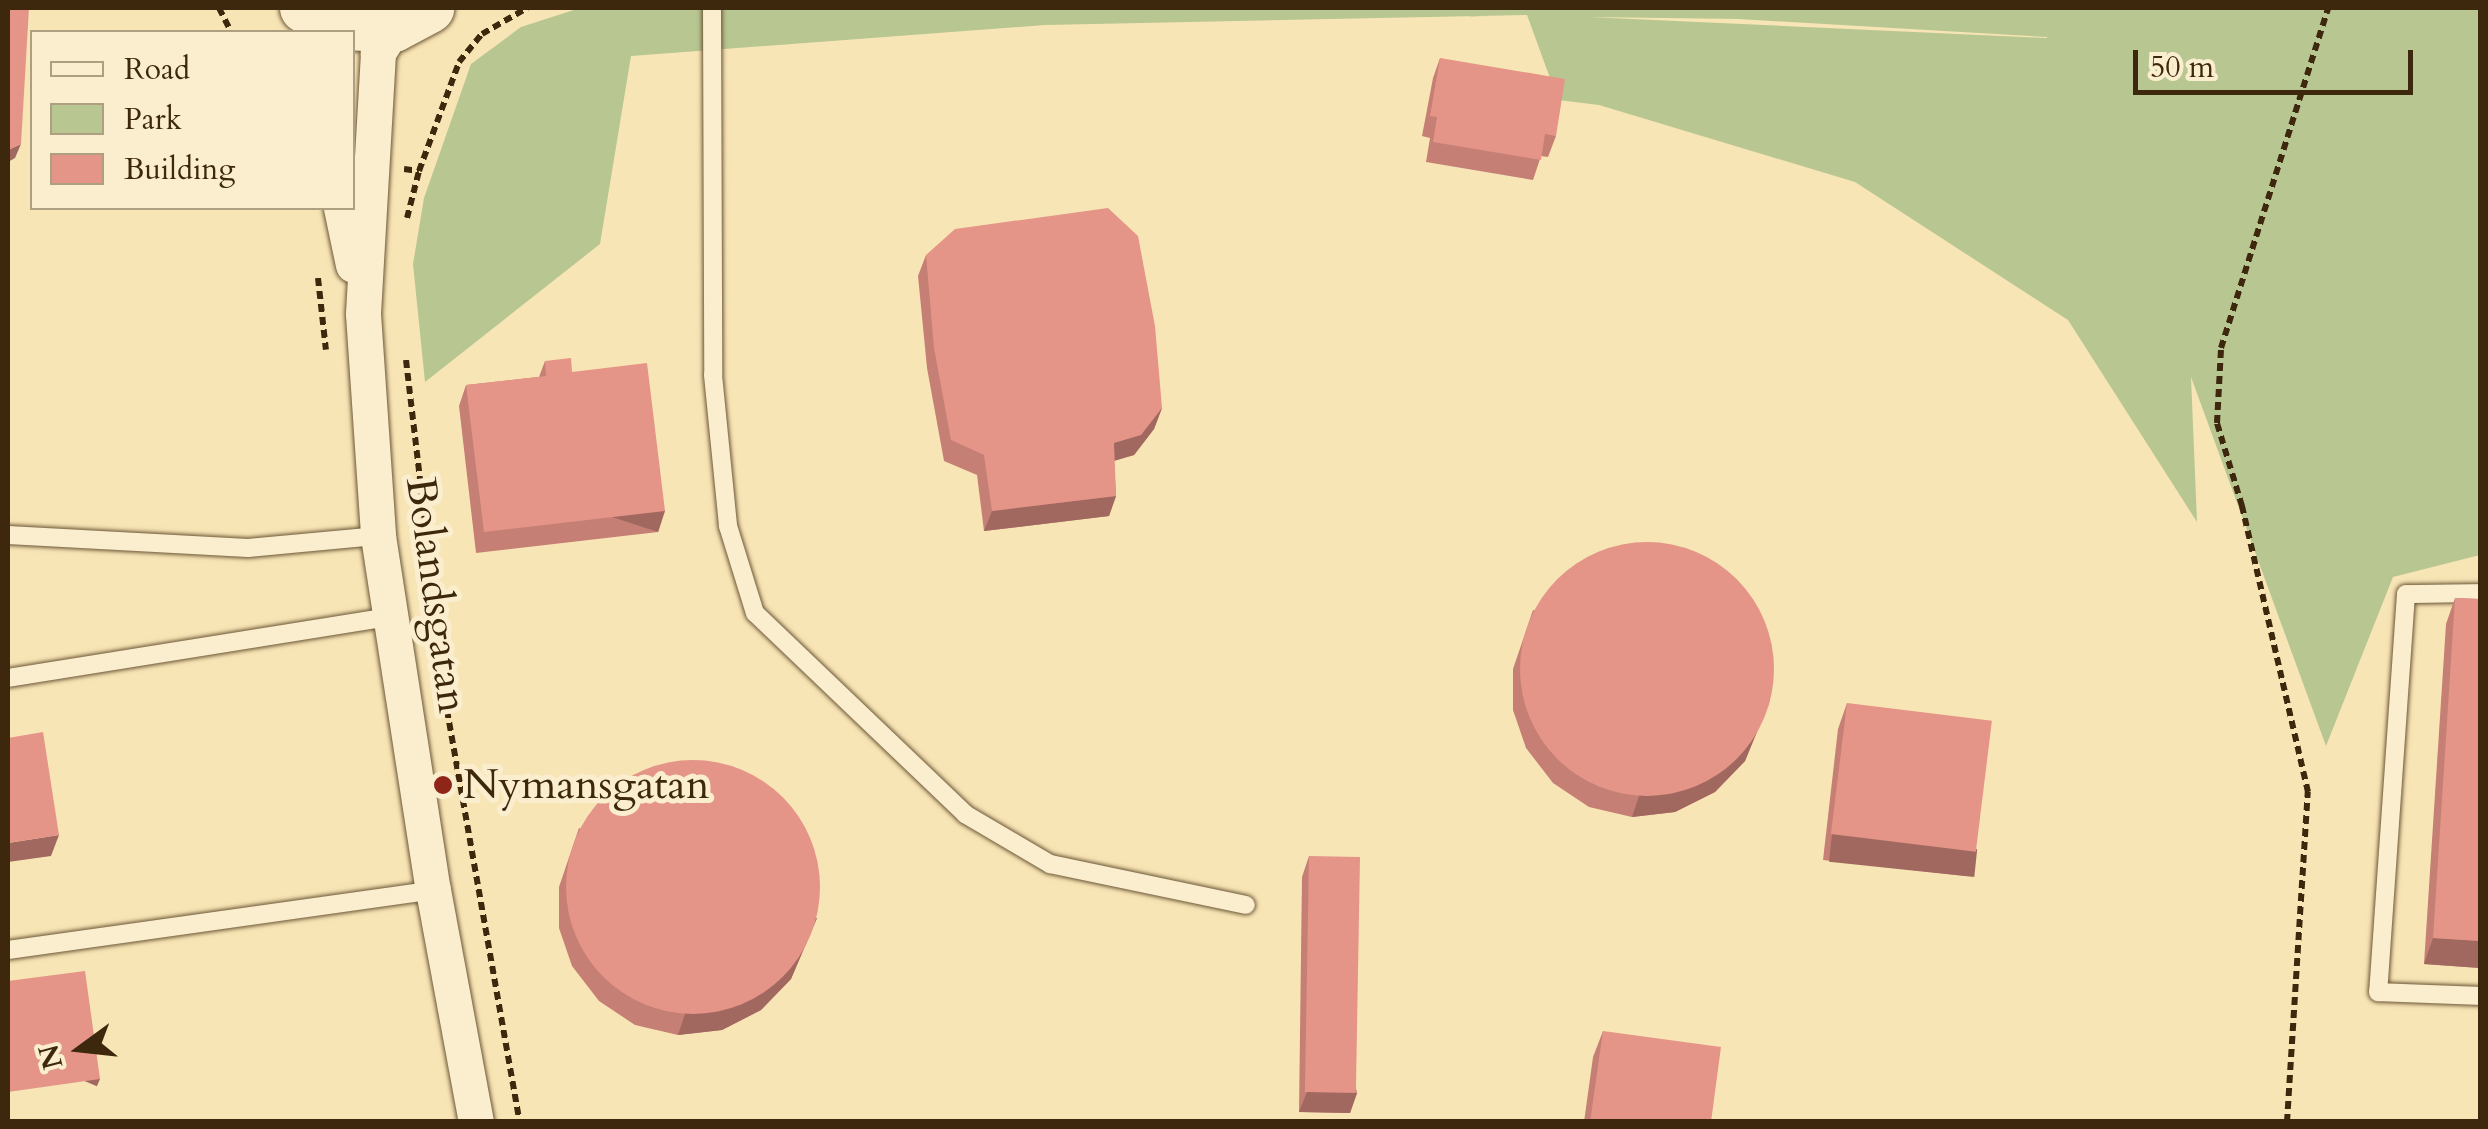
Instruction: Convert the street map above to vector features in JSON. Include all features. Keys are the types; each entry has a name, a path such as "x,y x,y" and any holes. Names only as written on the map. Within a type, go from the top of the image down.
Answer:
{"main road":[{"path":"304,8 342,25 411,17"}],"street":[{"name":"Bolandsgatan","path":"362,314 378,53 411,17"},
{"name":"Bolandsgatan","path":"341,210 362,314 378,536 434,890 476,1122"}],"lane":[{"path":"712,8 713,375 728,526 755,613 965,814 1050,864 1246,905"},
{"path":"8,535 228,548 378,536"},
{"path":"2480,593 2406,594 2378,992 2480,996"},
{"path":"8,678 390,617"},
{"path":"8,950 434,890"}],"path":[{"path":"406,222 419,171 459,62 482,34 527,8"},
{"path":"2287,1122 2308,792 2242,506 2217,423 2220,348 2328,8"},
{"path":"370,166 419,171"},
{"path":"405,354 447,710 520,1122"}],"green space":[{"path":"580,8 2480,8 2480,555 2393,577 2326,746 2191,377 2197,522 2068,320 1855,182 1599,105 1558,100 1527,15 1045,25 631,56 600,244 425,382 413,264 424,198 471,64 521,27","holes":["1589,17 1738,19 2047,37 2047,38"]}],"building":[{"path":"8,8 29,8 21,144 8,150"},
{"path":"1440,58 1565,79 1556,136 1545,134 1541,160 1433,142 1437,117 1430,116"},
{"path":"1108,208 1138,236 1155,326 1162,408 1141,435 1114,443 1116,496 992,511 984,455 951,440 934,348 926,255 955,229"},
{"path":"571,358 572,372 647,363 665,511 484,532 466,385 546,376 545,361"},
{"path":"1647,542 1695,552 1736,580 1764,621 1774,669 1764,717 1736,758 1695,786 1647,796 1599,786 1558,758 1530,717 1520,669 1530,621 1558,580 1599,552"},
{"path":"2455,598 2480,599 2480,941 2433,938"},
{"path":"1847,703 1992,721 1976,852 1831,834"},
{"path":"43,732 59,835 8,843 8,738"},
{"path":"693,760 741,770 782,798 810,839 820,887 810,935 782,976 741,1004 693,1014 645,1004 604,976 576,935 566,887 576,839 604,798 645,770"},
{"path":"1309,856 1360,857 1356,1093 1305,1092"},
{"path":"85,971 100,1079 8,1092 8,981"},
{"path":"1603,1031 1721,1047 1711,1122 1590,1122"}],"place":[{"name":"Nymansgatan","path":"443,785"}]}
